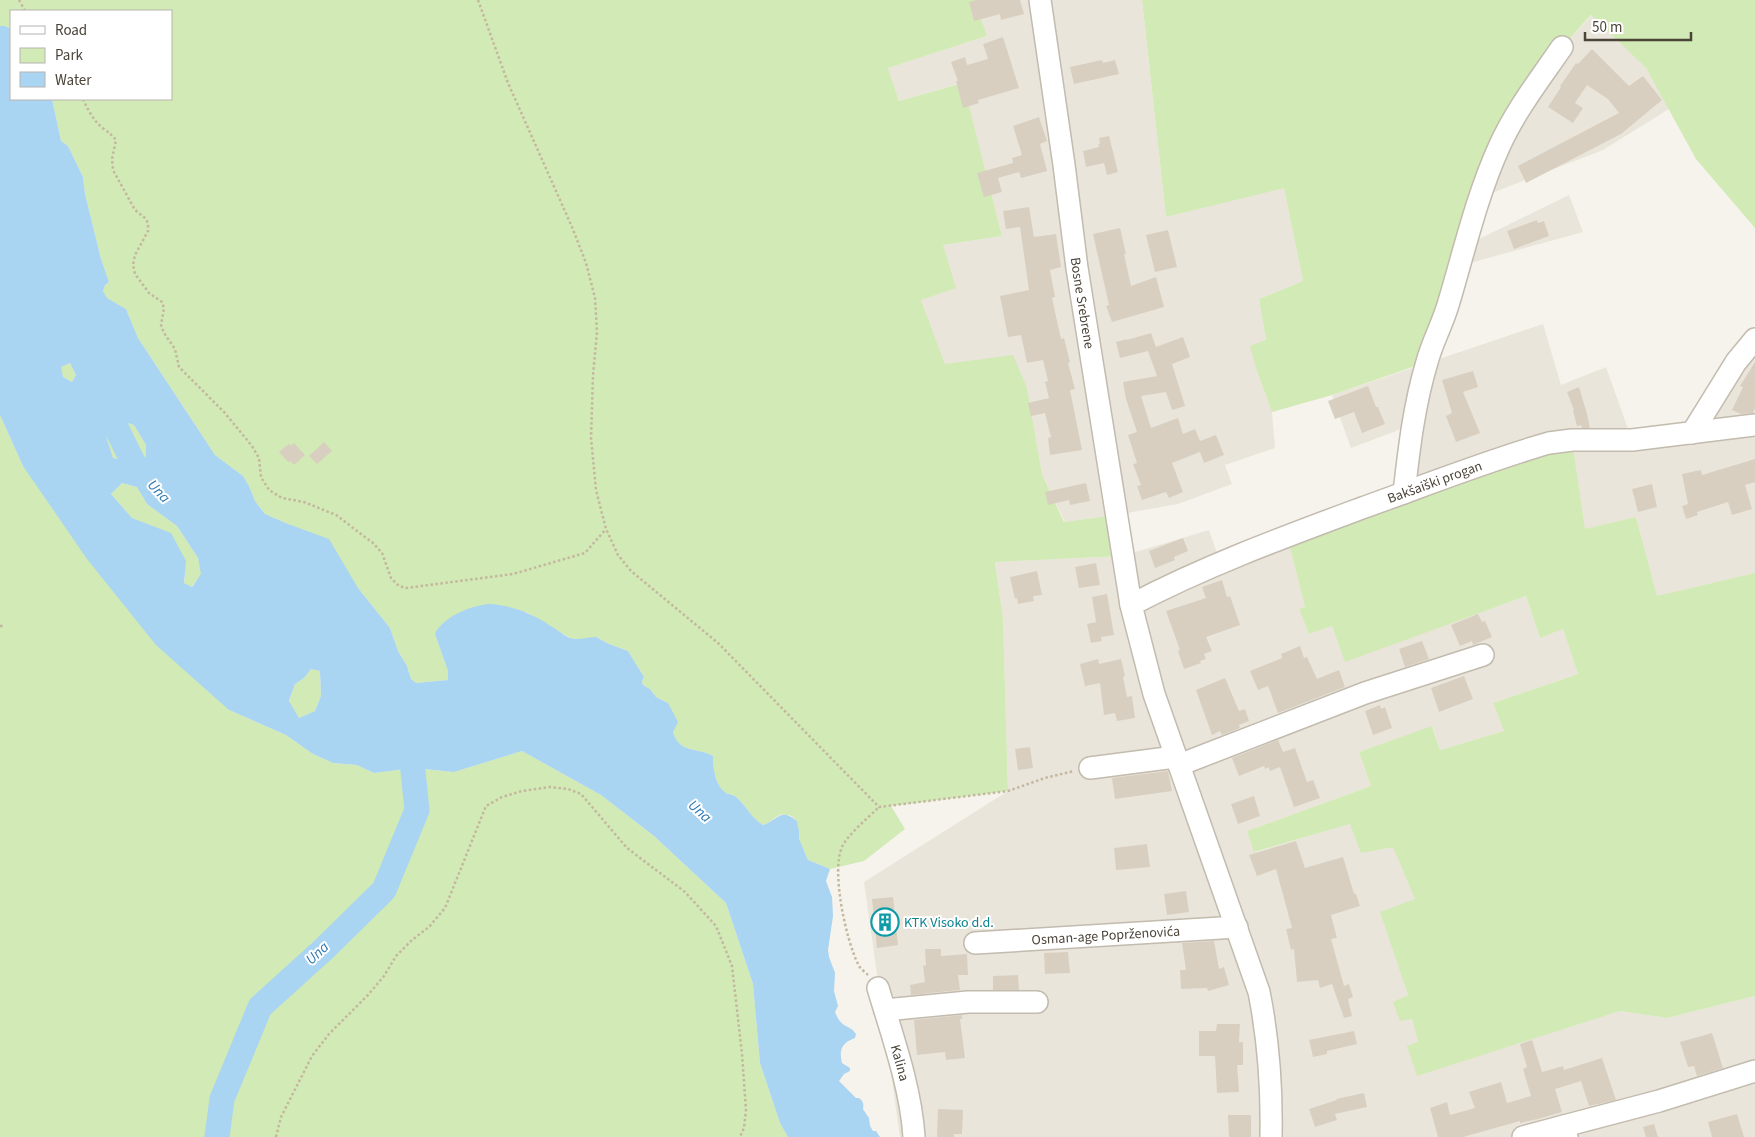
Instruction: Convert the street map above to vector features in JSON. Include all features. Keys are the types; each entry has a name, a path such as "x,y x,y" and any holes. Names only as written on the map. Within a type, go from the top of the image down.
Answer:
{"street":[{"name":"Bosne Srebrene","path":"1040,0 1077,268 1131,605 1154,694 1259,992 1267,1033 1270,1069 1271,1137"},
{"path":"1404,493 1413,424 1427,362 1447,310 1463,247 1479,198 1500,146 1521,106 1562,47"},
{"path":"1692,433 1736,362 1755,339"},
{"name":"Bakšaiški progan","path":"1131,605 1166,586 1220,562 1404,493 1549,443 1572,440 1632,440 1755,425"},
{"path":"1090,768 1177,761 1365,693 1483,654"},
{"name":"Osman-age Poprženovića","path":"975,943 1237,927"},
{"name":"Kalina","path":"878,988 905,1084 914,1137"},
{"path":"885,1010 968,1002 1037,1002"},
{"path":"1523,1137 1566,1132 1659,1100 1755,1071"}],"path":[{"path":"478,0 508,83 582,254 595,298 597,332 593,375 591,438 596,490 606,529 618,555 631,571 718,644 878,807"},
{"path":"83,100 88,111 102,129 112,134 116,140 112,170 135,210 148,223 148,231 135,255 133,265 135,274 141,283 149,293 162,302 164,308 161,325 175,349 179,367 224,412 252,446 259,458 261,477 269,490 282,498 304,502 336,515 373,543 382,553 391,578 399,586 406,588 513,574 585,553 606,529"},
{"path":"0,626 5,626"},
{"path":"878,988 871,977 858,966 851,944 838,885 838,858 842,845 848,836 878,807 1008,791 1044,778 1090,768"},
{"path":"276,1137 281,1117 312,1056 329,1034 384,976 396,956 429,927 445,908 486,806 502,796 550,787 568,789 581,794 627,848 685,892 716,926 732,966 736,1001 746,1110 744,1128 740,1137"}],"shaded area":[{"path":"975,0 1142,0 1166,217 1284,187 1303,281 1259,299 1266,341 1257,371 1272,412 1275,448 1225,465 1232,484 1178,504 1065,522 1042,474 1027,388 945,364 921,300 943,245 1002,236 962,83 899,101 888,68 987,36"},
{"path":"1592,15 1646,68 1669,109 1603,150 1479,198 1562,47"},
{"path":"1569,195 1583,232 1459,266 1463,247"},
{"path":"1543,324 1561,385 1606,367 1632,440 1692,433 1755,339 1755,573 1657,597 1636,517 1585,530 1572,441 1404,493 1412,425 1351,448 1332,395"},
{"path":"1209,530 1220,562 1287,536 1305,607 1299,609 1309,634 1332,626 1345,661 1526,596 1540,638 1563,629 1578,674 1493,703 1504,731 1440,750 1433,727 1359,752 1371,786 1247,831 1255,852 1350,824 1393,846 1416,900 1381,912 1408,995 1394,1002 1412,1019 1418,1042 1417,1075 1620,1011 1667,1018 1755,996 1755,1137 900,1137 864,882 1008,791 1003,619 995,562 1122,556"}],"green space":[{"path":"0,0 975,0 987,36 888,68 899,101 963,83 1002,236 943,245 956,288 921,300 945,364 1013,355 1027,388 1042,474 1064,522 1116,515 1122,556 995,562 1003,619 1008,791 891,806 905,829 864,861 830,869 808,860 800,842 795,819 788,815 781,815 763,825 755,819 736,797 726,793 719,785 715,776 713,756 680,744 673,732 675,726 668,703 656,697 650,689 643,685 644,677 628,651 596,637 581,640 570,638 528,613 502,607 435,634 448,671 448,680 416,683 411,679 390,628 358,588 288,524 265,514 255,501 243,476 215,455 138,338 126,309 107,298 103,291 105,285 109,282 101,259 85,194 83,177 68,146 61,141 52,100 172,100 172,10 10,10 10,28 0,26"},
{"path":"1142,0 1755,0 1755,228 1696,159 1646,68 1591,15 1562,47 1521,106 1427,362 1332,395 1272,412 1250,346 1266,340 1259,299 1303,281 1284,188 1166,217"},
{"path":"70,363 76,375 72,382 63,377 60,367"},
{"path":"0,415 23,466 229,710 286,735 313,754 333,763 357,765 374,773 413,768 454,772 522,751 601,795 654,836 726,903 753,984 760,1063 780,1123 788,1137 0,1137"},
{"path":"124,422 134,425 146,445 145,463 113,458 106,436"},
{"path":"1572,440 1585,529 1636,517 1657,596 1755,573 1755,996 1667,1018 1620,1011 1417,1076 1407,1046 1418,1042 1412,1019 1400,1021 1393,1002 1408,995 1380,912 1415,899 1393,847 1361,853 1350,824 1254,852 1247,831 1371,786 1359,752 1432,726 1440,750 1504,731 1493,703 1578,674 1563,629 1540,638 1526,596 1345,662 1332,626 1309,634 1299,609 1305,607 1287,536"},
{"path":"122,483 137,487 147,504 177,526 198,558 202,574 191,587 184,583 185,575 171,534 132,518 111,494"},
{"path":"311,669 320,671 321,696 315,711 299,718 289,702 295,684 304,678"}],"water":[{"path":"0,26 10,28 10,100 52,100 61,141 68,146 83,177 85,194 101,259 109,282 105,285 103,291 107,298 126,309 138,338 215,455 243,476 255,501 265,514 329,539 358,588 390,628 411,679 416,683 448,680 448,671 435,634 444,622 451,617 466,609 483,605 498,605 523,611 535,616 573,639 596,637 628,651 644,677 643,685 650,689 656,697 668,703 678,722 673,732 676,739 684,747 713,756 715,776 719,785 726,793 736,797 755,819 763,825 783,815 787,815 797,821 799,839 808,860 830,869 826,881 832,897 833,916 828,950 835,973 834,991 838,1006 835,1012 840,1022 856,1034 855,1038 847,1042 842,1048 842,1063 850,1068 850,1071 844,1074 839,1081 856,1098 861,1100 863,1109 869,1118 870,1126 880,1137 788,1137 780,1123 760,1063 753,984 726,903 654,836 601,795 522,751 454,772 413,768 374,773 357,765 333,763 313,754 286,735 229,710 156,645 87,559 23,466 0,415","holes":["70,363 76,375 72,382 63,377 61,367","124,422 134,425 146,445 145,463 113,458 106,436","122,483 137,487 147,504 177,526 198,558 201,574 192,587 184,583 186,561 171,533 132,518 111,494","311,669 320,671 321,696 315,711 299,718 289,701 295,684 304,678"]}],"building":[{"path":"976,0 1020,0 1024,14 1001,20 1000,14 974,21 969,2"},
{"path":"1003,37 1019,88 978,100 979,103 963,108 956,81 958,81 951,62 965,57 967,65 988,59 983,44"},
{"path":"1592,49 1629,86 1643,76 1662,100 1621,134 1526,183 1518,166 1619,113 1608,99 1587,85 1575,103 1583,108 1573,123 1548,107 1576,63 1578,64"},
{"path":"1102,60 1103,63 1115,60 1119,74 1074,84 1070,67"},
{"path":"1039,117 1047,141 1040,144 1047,171 1021,178 1019,172 998,178 1002,192 984,197 977,173 1013,163 1012,158 1022,155 1013,126"},
{"path":"1109,136 1118,172 1107,175 1104,163 1086,167 1083,151 1099,147 1099,138"},
{"path":"1029,207 1034,237 1056,234 1061,267 1050,270 1055,297 1052,298 1061,339 1064,338 1070,362 1068,363 1075,389 1070,390 1082,450 1050,455 1048,438 1051,437 1045,413 1031,416 1028,403 1049,398 1045,382 1048,381 1043,360 1027,363 1021,335 1008,337 1000,296 1029,290 1020,227 1006,229 1003,211"},
{"path":"1537,220 1538,223 1544,221 1549,236 1514,249 1507,231"},
{"path":"1120,228 1131,286 1156,277 1164,307 1112,322 1106,306 1109,305 1093,234"},
{"path":"1168,230 1177,267 1155,272 1146,235"},
{"path":"1151,333 1156,347 1183,337 1190,357 1172,364 1185,406 1172,410 1166,392 1141,396 1151,428 1178,418 1183,434 1195,429 1200,441 1216,435 1224,455 1204,463 1200,452 1172,463 1183,492 1169,498 1166,492 1142,500 1137,486 1141,485 1133,464 1137,463 1128,435 1137,432 1126,399 1123,382 1157,376 1148,351 1120,358 1116,342"},
{"path":"1755,362 1755,408 1753,413 1741,414 1732,410 1743,387 1740,386"},
{"path":"1473,371 1478,387 1463,392 1480,433 1456,442 1446,416 1452,413 1442,380"},
{"path":"1368,386 1385,424 1362,433 1354,412 1335,419 1328,401"},
{"path":"1579,387 1590,428 1582,428 1581,425 1577,426 1574,410 1567,392"},
{"path":"324,442 332,451 317,464 309,456"},
{"path":"294,443 305,455 294,465 290,461 288,462 279,452 289,444 291,446"},
{"path":"1755,459 1755,482 1745,485 1752,509 1732,515 1728,502 1697,512 1698,515 1686,519 1682,506 1688,504 1682,474 1701,470 1702,475"},
{"path":"1086,483 1090,501 1070,505 1069,500 1048,505 1045,492"},
{"path":"1652,484 1657,507 1638,512 1632,489"},
{"path":"1183,538 1188,551 1174,557 1175,560 1155,568 1149,551"},
{"path":"1096,563 1100,585 1079,588 1075,567"},
{"path":"1037,571 1042,595 1033,596 1034,601 1018,604 1010,577"},
{"path":"1222,580 1227,597 1230,596 1240,625 1206,637 1212,651 1204,654 1206,659 1200,661 1201,663 1184,669 1178,651 1180,650 1166,611 1206,598 1202,587"},
{"path":"1107,594 1114,635 1101,637 1102,641 1091,643 1087,624 1096,622 1092,597"},
{"path":"1478,614 1482,622 1485,621 1492,637 1473,645 1472,641 1460,646 1451,625"},
{"path":"1422,641 1429,659 1405,667 1399,649"},
{"path":"1300,646 1304,658 1307,657 1317,679 1339,670 1345,687 1278,713 1268,686 1258,690 1250,671 1282,658 1281,654"},
{"path":"1098,659 1099,664 1121,659 1127,697 1132,696 1135,718 1117,721 1115,713 1104,715 1100,683 1085,686 1080,664"},
{"path":"1464,676 1473,699 1439,712 1431,688"},
{"path":"1225,678 1239,711 1245,709 1249,721 1239,725 1240,728 1222,735 1220,731 1212,735 1196,690"},
{"path":"1380,705 1381,709 1385,707 1392,728 1373,735 1365,711"},
{"path":"1278,740 1283,752 1295,748 1307,782 1313,780 1320,798 1294,807 1280,767 1270,771 1269,767 1265,769 1264,766 1239,776 1232,758"},
{"path":"1030,747 1033,768 1018,770 1015,749"},
{"path":"1168,771 1172,791 1115,799 1112,778"},
{"path":"1254,796 1260,816 1238,824 1231,804"},
{"path":"1296,841 1305,868 1343,857 1354,894 1356,894 1360,906 1331,915 1337,938 1331,939 1344,986 1349,984 1353,997 1348,999 1352,1016 1344,1018 1332,984 1320,988 1318,980 1297,982 1294,949 1291,950 1286,929 1292,928 1276,869 1257,876 1249,855"},
{"path":"1147,844 1150,867 1116,870 1114,848"},
{"path":"1186,891 1189,912 1167,915 1164,894"},
{"name":"KTK Visoko d.d.","path":"893,897 898,945 877,948 872,899"},
{"path":"1214,941 1219,969 1224,967 1229,985 1208,991 1207,988 1181,989 1180,970 1186,970 1182,943"},
{"path":"925,949 941,949 941,956 967,954 968,975 958,975 960,990 911,995 910,985 925,982 923,966 926,965"},
{"path":"1068,952 1070,973 1045,974 1044,953"},
{"path":"1018,975 1019,990 993,990 993,976"},
{"path":"962,1015 962,1019 960,1019 965,1058 946,1060 945,1052 917,1055 914,1020"},
{"path":"1217,1024 1240,1024 1239,1042 1243,1042 1243,1065 1237,1065 1239,1092 1217,1093 1215,1056 1199,1056 1199,1031 1216,1031"},
{"path":"1354,1031 1357,1044 1327,1051 1327,1054 1313,1057 1309,1040"},
{"path":"1712,1033 1723,1068 1697,1076 1694,1066 1688,1067 1680,1042"},
{"path":"1532,1040 1542,1072 1563,1066 1564,1070 1602,1058 1616,1100 1589,1106 1581,1081 1555,1089 1562,1112 1520,1123 1520,1121 1463,1137 1438,1137 1430,1108 1447,1102 1450,1115 1475,1108 1469,1092 1501,1082 1507,1103 1531,1096 1523,1069 1527,1067 1520,1044"},
{"path":"1364,1093 1367,1107 1335,1114 1337,1120 1315,1127 1309,1109 1336,1099"},
{"path":"938,1109 963,1110 962,1134 954,1134 954,1137 937,1137"},
{"path":"1737,1114 1744,1137 1712,1137 1708,1122"},
{"path":"1228,1115 1251,1115 1251,1137 1229,1137"},
{"path":"1654,1124 1658,1137 1646,1137 1643,1127"}],"waterway":[{"name":"Una","path":"102,399 134,464 154,486"},
{"name":"Una","path":"217,1137 222,1099 260,1007 324,949 384,890 417,810 409,733"}],"place":[{"name":"KTK Visoko d.d.","path":"885,922"}]}
